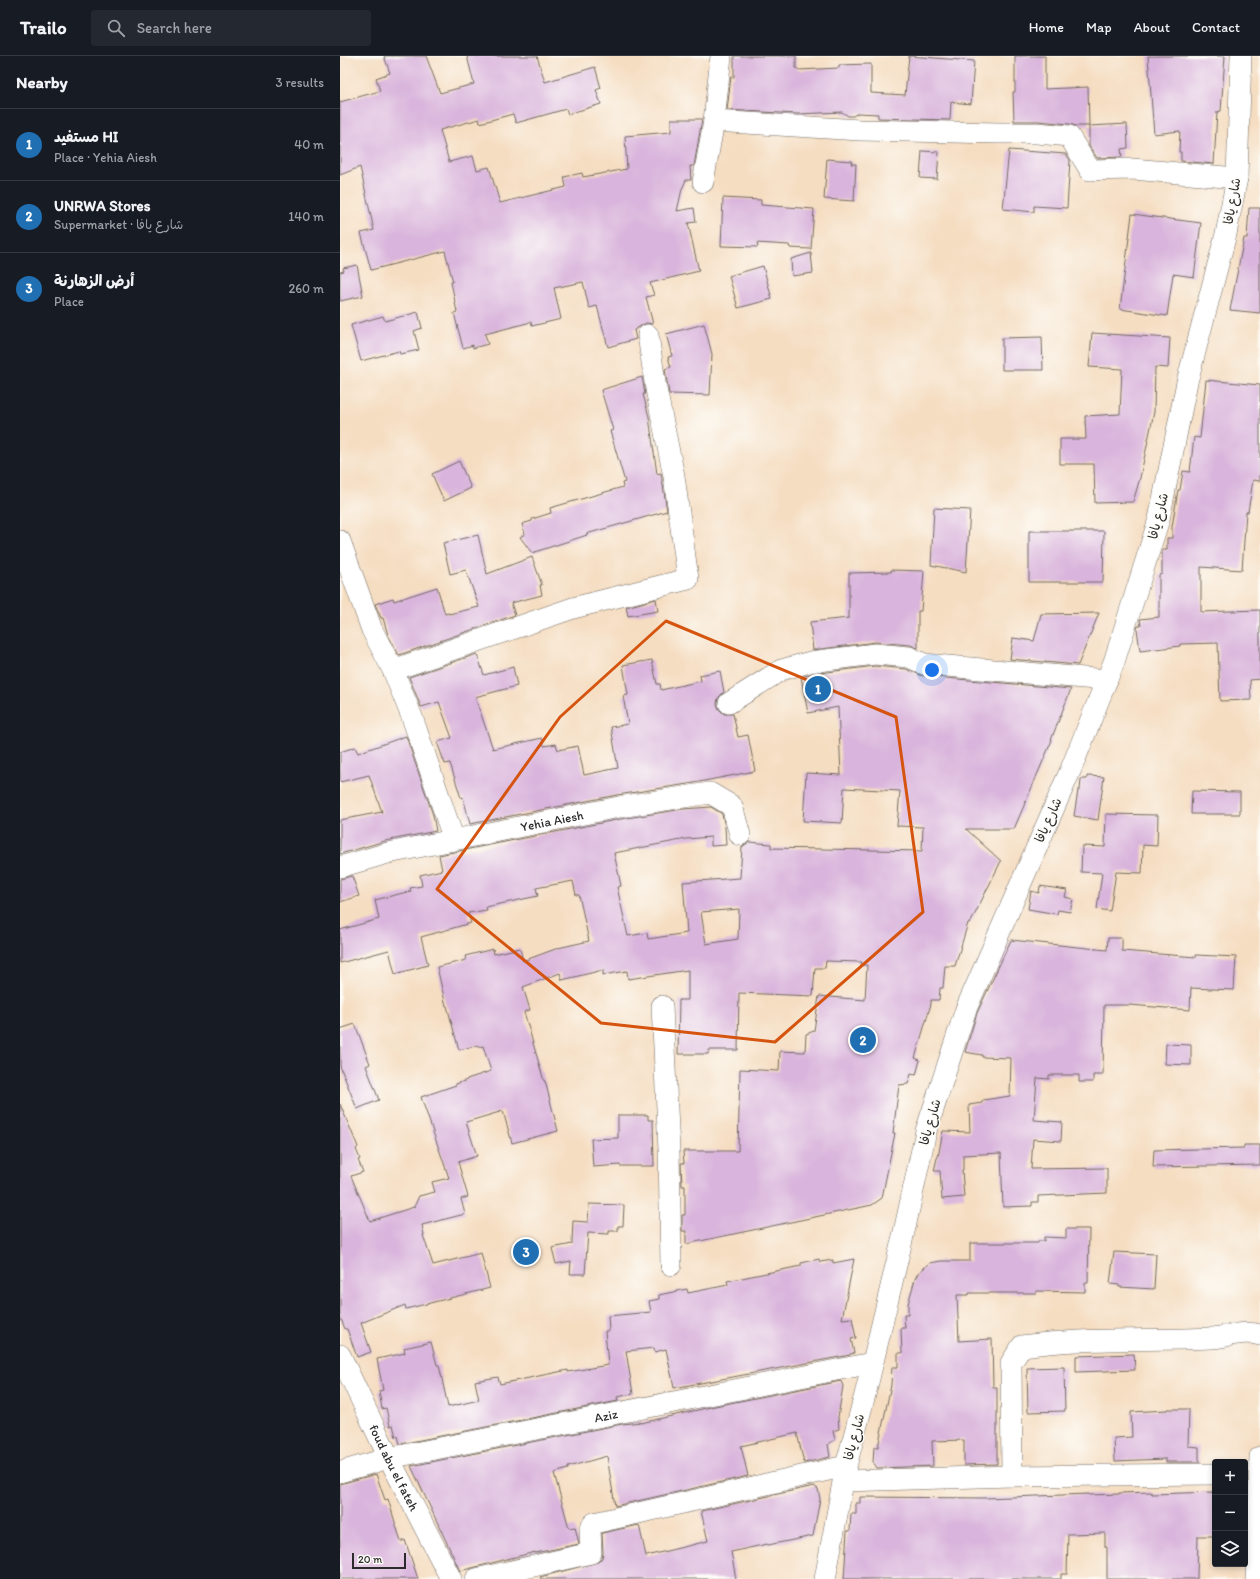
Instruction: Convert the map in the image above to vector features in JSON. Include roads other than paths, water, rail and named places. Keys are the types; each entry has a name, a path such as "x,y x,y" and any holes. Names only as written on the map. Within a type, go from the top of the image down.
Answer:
{"street":[{"path":"703,182 714,121 721,56"},
{"name":"شارع يافا","path":"825,1579 845,1473 904,1232 926,1131 966,1009 1071,769 1114,662 1159,519 1187,382 1226,234 1237,178 1241,56"},
{"path":"714,121 860,130 999,134 1037,133 1069,136 1090,170 1132,169 1237,178"},
{"path":"393,670 573,608 688,579 674,476 656,389 648,335"},
{"path":"340,541 372,630 393,670 412,717 454,840"},
{"path":"729,703 781,670 810,662 875,654 909,657 924,664 1107,680"},
{"name":"Yehia Aiesh","path":"340,867 388,853 619,807 710,793 732,806 740,835"},
{"path":"662,1006 669,1150 671,1266"},
{"path":"1012,1476 1011,1362 1022,1346 1040,1343 1114,1339 1213,1338 1251,1332 1260,1335"},
{"name":"foud abu el fateh","path":"340,1355 389,1458 452,1579"},
{"name":"Aziz","path":"340,1472 389,1458 872,1363"},
{"path":"1255,1464 1256,1579"},
{"path":"476,1579 591,1553 590,1528 594,1523 845,1473 1012,1476 1212,1474"}],"place":[{"name":"مستفيد HI","path":"818,689"},
{"name":"UNRWA Stores","path":"863,1040"},
{"name":"أرض الزهارنة","path":"526,1252"}]}
